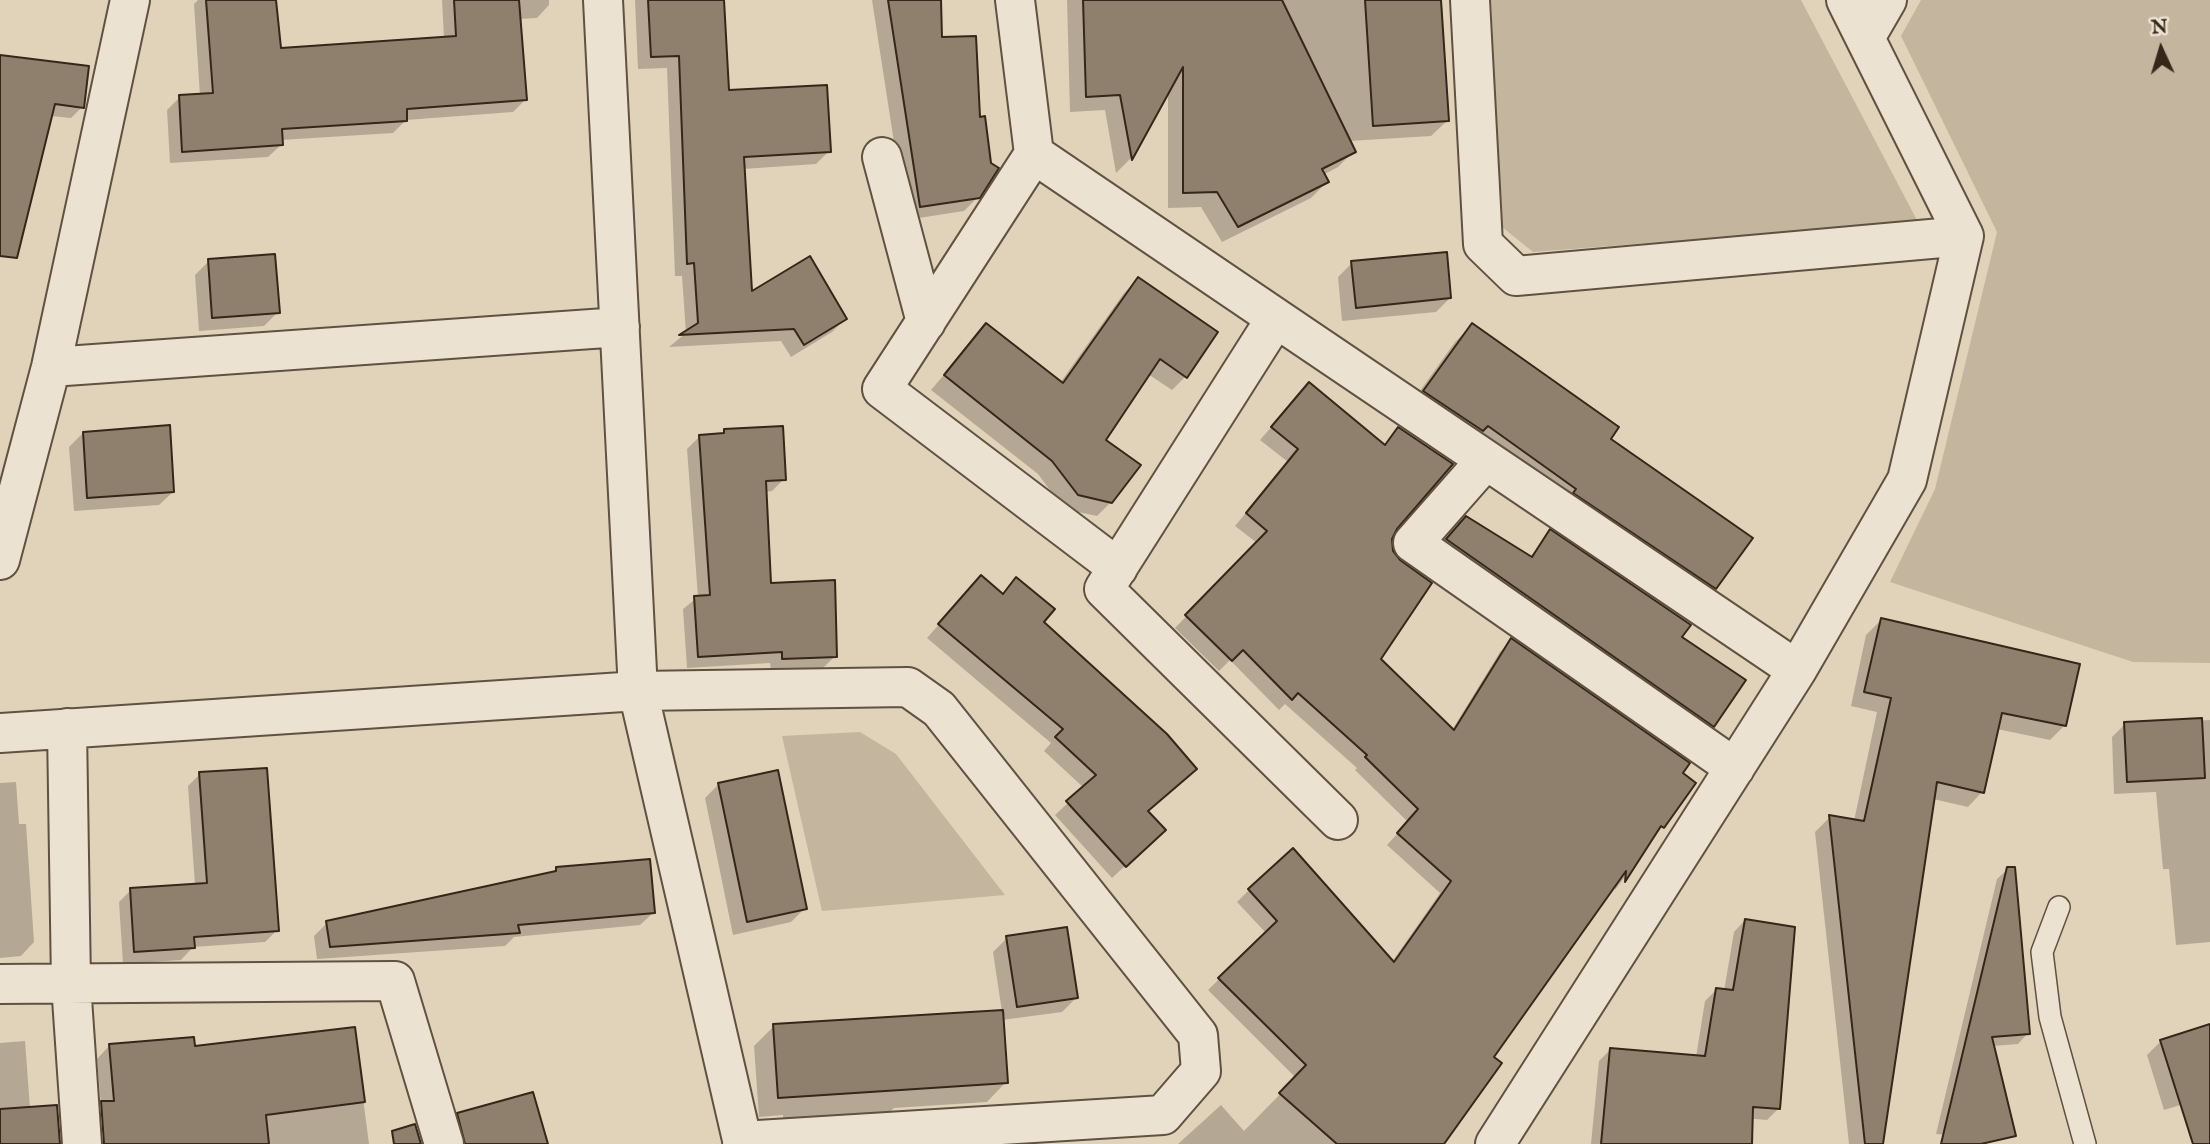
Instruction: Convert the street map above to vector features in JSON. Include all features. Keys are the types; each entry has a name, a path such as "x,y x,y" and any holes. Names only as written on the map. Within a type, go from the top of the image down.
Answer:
{"street":[{"path":"0,561 51,367 130,0"},
{"path":"0,733 638,691 908,687 939,709 1198,1035 1201,1071 1163,1115 743,1142 638,691 603,0"},
{"path":"1015,0 1034,154 882,389 1118,568"},
{"path":"1470,0 1483,244 1516,276 1964,236"},
{"path":"1495,1144 1797,670 1907,480 1964,236 1846,0"},
{"path":"1865,38 1887,0"},
{"path":"1034,154 1797,670"},
{"path":"882,157 926,321"},
{"path":"1276,318 1104,589 1338,820"},
{"path":"51,367 621,327"},
{"path":"1486,460 1413,542 1735,768"},
{"path":"67,728 71,984 82,1144"},
{"path":"0,984 396,981 444,1144"}],"lane":[{"path":"2059,907 2042,952 2050,1017 2085,1144"}],"shaded area":[{"path":"1491,0 1801,0 1918,222 1533,252 1502,227"},
{"path":"1921,0 2210,0 2210,663 2133,662 1890,582 1935,489 1997,232 1901,36"},
{"path":"860,732 896,754 1005,895 822,911 782,736"}],"building":[{"path":"206,0 276,0 281,48 456,36 454,0 519,0 527,100 407,109 407,121 282,129 283,145 182,152 179,95 213,93"},
{"path":"648,0 724,0 729,90 827,85 831,152 744,157 752,291 810,256 847,319 804,345 794,329 679,335 698,323 694,263 687,264 679,56 651,57"},
{"path":"888,0 941,0 942,37 976,36 980,117 985,116 991,163 999,168 980,198 920,207"},
{"path":"1083,0 1282,0 1356,152 1322,169 1329,182 1238,227 1217,192 1183,193 1183,67 1132,160 1120,95 1086,97"},
{"path":"1365,0 1441,0 1449,121 1373,126"},
{"path":"0,55 89,66 84,108 55,104 17,258 0,256"},
{"path":"1447,252 1451,298 1356,308 1351,261"},
{"path":"275,254 280,313 212,318 208,259"},
{"path":"1138,277 1218,332 1187,378 1160,359 1106,440 1141,465 1112,503 1078,495 1052,461 944,375 986,323 1063,383"},
{"path":"1472,323 1619,427 1611,439 1753,538 1716,589 1573,493 1576,489 1488,426 1483,431 1423,391"},
{"path":"1309,382 1385,445 1398,427 1453,464 1397,529 1392,539 1393,551 1400,560 1432,583 1381,659 1454,730 1511,638 1690,763 1683,773 1696,783 1664,828 1661,826 1625,882 1626,871 1494,1057 1502,1063 1444,1144 1337,1144 1279,1093 1306,1065 1218,978 1277,921 1248,889 1293,848 1394,962 1451,881 1397,833 1418,809 1365,757 1367,755 1298,693 1292,700 1243,650 1232,661 1185,615 1267,531 1246,513 1298,449 1271,427"},
{"path":"170,425 174,492 87,498 83,432"},
{"path":"783,426 786,480 766,481 771,583 835,580 837,657 782,659 782,652 698,657 694,596 710,595 699,435 724,433 724,429"},
{"path":"1466,516 1532,557 1550,529 1691,625 1682,637 1746,680 1714,727 1446,539"},
{"path":"981,575 1003,594 1016,577 1055,609 1044,622 1167,734 1197,769 1148,811 1166,830 1126,867 1066,801 1096,775 1055,737 1063,729 938,624"},
{"path":"1881,618 2080,664 2066,726 2002,713 1984,793 1937,782 1883,1144 1865,1144 1829,815 1864,821 1891,698 1864,692"},
{"path":"2202,718 2205,778 2127,782 2124,722"},
{"path":"267,768 279,931 194,937 195,948 134,952 130,888 207,883 199,772"},
{"path":"778,770 807,909 747,922 718,783"},
{"path":"650,859 655,913 518,925 520,933 330,947 326,921 556,871 556,867"},
{"path":"2007,867 2015,867 2030,1034 1992,1037 2016,1136 1981,1144 1941,1144"},
{"path":"1745,919 1795,927 1780,1109 1753,1107 1752,1144 1601,1144 1610,1048 1705,1056 1716,988 1733,990"},
{"path":"1067,927 1078,998 1017,1007 1006,936"},
{"path":"1003,1010 1008,1083 778,1098 773,1024"},
{"path":"2210,1024 2210,1144 2193,1144 2160,1040"},
{"path":"355,1027 365,1102 266,1115 269,1144 104,1144 101,1101 114,1101 109,1044 194,1037 195,1046"},
{"path":"533,1092 548,1144 465,1144 457,1113"},
{"path":"57,1105 60,1144 0,1144 0,1109"},
{"path":"415,1124 421,1144 394,1144 392,1131"}]}
